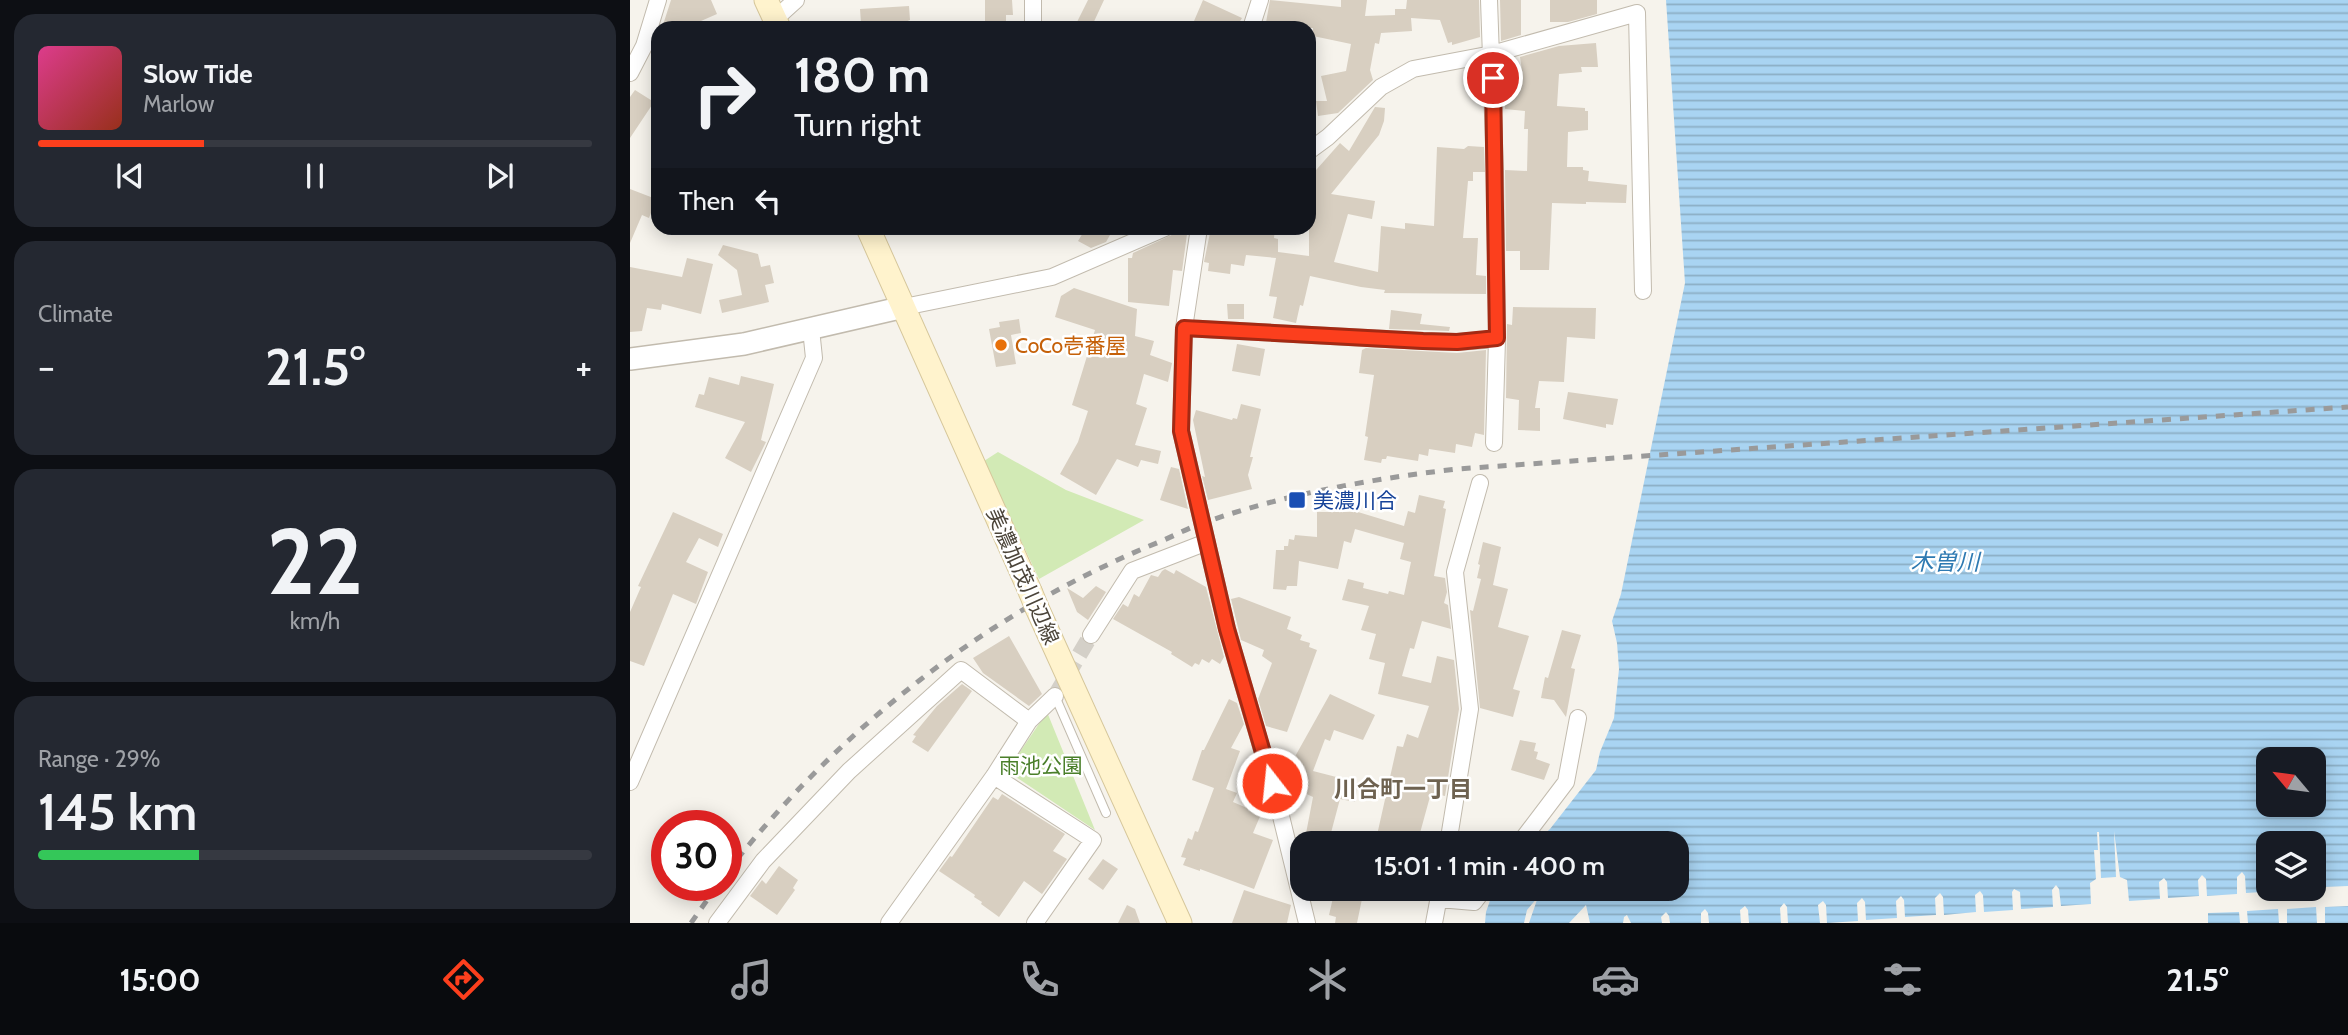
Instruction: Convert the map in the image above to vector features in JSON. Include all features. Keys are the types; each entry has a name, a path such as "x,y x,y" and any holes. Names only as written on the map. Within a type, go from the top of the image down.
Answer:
{"main road":[{"name":"美濃加茂川辺線","path":"871,235 1180,923"}],"street":[{"path":"652,21 658,0"},
{"path":"773,16 796,0"},
{"path":"1032,0 1033,21"},
{"path":"1253,21 1260,0"},
{"path":"1489,0 1497,338 1494,443"},
{"path":"1316,146 1381,87 1413,69 1492,54 1637,13 1643,291"},
{"path":"630,73 644,46 651,23"},
{"path":"630,359 744,344 871,312 1052,276 1149,235"},
{"path":"1198,235 1184,328 1181,431 1227,629 1279,808 1307,923"},
{"path":"1184,328 1423,341 1457,342 1497,338"},
{"path":"630,782 814,358 811,329"},
{"path":"1450,831 1470,709 1455,572 1480,483"},
{"path":"1091,635 1132,571 1206,542"},
{"path":"717,923 763,861 849,771 961,670 1029,720"},
{"path":"889,923 994,776 1029,720 1055,696"},
{"path":"1529,831 1566,782 1578,718"},
{"path":"994,776 1093,840 1035,923"},
{"path":"1434,923 1439,901"}],"lane":[{"path":"1055,696 1106,813"}],"green space":[{"path":"998,452 1066,490 1144,520 1039,579 984,461"},
{"name":"雨池公園","path":"1047,712 1095,830 1007,771"}],"water":[{"name":"木曽川","path":"1666,0 2348,0 2348,886 2326,887 2326,831 2256,831 2256,892 2246,893 2245,876 2242,872 2237,877 2237,894 2207,896 2206,879 2202,875 2198,880 2199,896 2168,898 2167,882 2164,878 2159,882 2160,899 2129,901 2127,880 2120,877 2114,831 2116,877 2101,878 2097,832 2098,850 2094,850 2096,879 2090,883 2091,904 2061,906 2056,885 2052,890 2053,907 2021,909 2020,892 2014,889 2013,910 1984,912 1983,895 1980,891 1975,895 1976,912 1944,915 1943,897 1940,893 1935,898 1936,915 1905,917 1904,900 1901,896 1896,901 1897,918 1866,920 1865,902 1862,898 1857,903 1858,921 1827,923 1826,905 1823,901 1818,905 1820,923 1788,923 1787,907 1784,903 1780,908 1781,923 1749,923 1745,906 1740,910 1741,923 1709,923 1705,909 1701,913 1701,923 1670,923 1666,912 1661,917 1662,923 1631,923 1627,915 1623,923 1590,923 1586,905 1569,923 1529,923 1537,901 1689,901 1689,831 1548,831 1596,770 1600,752 1614,718 1619,669 1612,621 1621,594 1685,283"},
{"name":"木曽川","path":"1490,901 1535,901 1527,910 1524,923 1485,923"},
{"path":"2348,906 2348,923 2325,923 2325,907"},
{"path":"2316,907 2317,923 2287,923 2287,909"},
{"path":"2278,909 2279,923 2248,923 2247,911"},
{"path":"2239,912 2240,923 2208,923 2208,913"}],"building":[{"path":"671,0 711,0 717,14 701,21 664,21"},
{"path":"985,0 1012,0 1013,15 1006,15 1006,21 985,21"},
{"path":"1088,0 1104,0 1094,21 1078,21"},
{"path":"1203,0 1242,18 1240,21 1194,21"},
{"path":"1270,0 1341,7 1341,0 1367,0 1365,16 1395,15 1395,9 1406,9 1407,0 1479,0 1480,37 1452,45 1452,42 1448,43 1440,20 1411,18 1412,31 1381,33 1379,44 1375,43 1370,70 1373,80 1338,113 1318,116 1316,101 1327,101 1321,76 1346,71 1351,44 1316,37 1316,21 1266,21"},
{"path":"1500,0 1521,0 1521,35 1501,41"},
{"path":"1550,0 1597,0 1597,14 1568,22 1550,22"},
{"path":"909,6 910,20 861,21 860,9"},
{"path":"1596,43 1598,67 1581,67 1582,72 1559,74 1557,106 1585,108 1585,111 1588,111 1588,130 1568,132 1567,167 1583,167 1583,170 1589,171 1588,181 1627,185 1626,203 1552,203 1549,270 1520,270 1520,251 1506,251 1505,170 1527,171 1528,129 1524,129 1525,111 1505,109 1505,76 1523,77 1520,57 1559,46"},
{"path":"635,90 651,100 651,106 630,138 630,97"},
{"path":"1375,107 1385,108 1379,135 1331,194 1375,201 1372,219 1348,214 1334,262 1378,272 1381,226 1405,229 1405,223 1434,226 1437,147 1484,147 1485,172 1473,172 1473,181 1468,181 1463,238 1478,238 1476,275 1486,276 1486,294 1384,293 1385,290 1310,276 1296,323 1273,318 1277,297 1269,296 1276,258 1246,255 1244,266 1231,264 1230,274 1208,271 1209,263 1204,262 1210,235 1274,235 1274,238 1278,239 1278,252 1309,256 1309,235 1316,235 1316,170 1340,143 1349,151"},
{"path":"630,189 651,197 651,213 649,218 642,215 630,243"},
{"path":"1082,235 1110,235 1106,242 1091,248 1078,241"},
{"path":"1172,235 1187,235 1182,271 1173,270 1169,306 1128,302 1128,258 1132,258 1133,253"},
{"path":"723,245 758,254 761,267 770,265 774,283 765,285 769,302 722,313 719,300 742,295 737,270 718,255"},
{"path":"687,258 713,264 701,314 662,304 661,310 647,308 642,331 630,332 630,267 682,277"},
{"path":"1074,288 1137,309 1135,336 1154,341 1150,355 1172,363 1168,382 1144,374 1136,404 1147,408 1135,445 1161,451 1158,464 1141,460 1138,467 1117,459 1096,495 1060,474 1078,442 1088,411 1072,405 1095,330 1055,317 1061,296"},
{"path":"1227,304 1244,304 1244,319 1228,319"},
{"path":"1513,307 1596,308 1595,339 1567,337 1564,382 1539,381 1535,408 1540,408 1540,431 1518,430 1519,400 1506,398 1507,324 1512,325"},
{"path":"1391,310 1422,314 1420,324 1450,327 1449,331 1389,329"},
{"path":"1019,319 1021,333 1011,335 1016,364 996,367 989,329 1000,327 999,322"},
{"path":"1237,344 1265,349 1260,376 1232,371"},
{"path":"1366,348 1457,353 1486,350 1484,435 1475,433 1472,447 1456,444 1455,453 1429,449 1428,456 1419,454 1418,461 1387,456 1381,463 1364,460 1374,375 1359,373 1362,350"},
{"path":"741,376 774,384 761,440 766,442 751,472 725,458 745,422 695,407 699,394 704,395 709,377 739,385"},
{"path":"1568,392 1618,399 1613,425 1606,424 1606,428 1563,419"},
{"path":"1241,404 1261,409 1250,457 1253,457 1248,475 1252,489 1208,500 1193,420 1196,410 1232,420 1237,419"},
{"path":"1171,467 1179,469 1188,509 1160,500"},
{"path":"1419,495 1445,501 1443,508 1446,509 1434,576 1445,578 1447,592 1444,603 1448,605 1451,629 1422,621 1402,676 1431,683 1437,656 1454,660 1459,709 1445,796 1431,793 1421,831 1378,831 1397,746 1403,747 1407,734 1418,738 1429,706 1378,694 1385,663 1369,659 1376,634 1361,630 1369,606 1342,600 1348,579 1364,583 1363,588 1404,595 1411,562 1400,559 1404,543 1355,529 1351,543 1344,541 1338,569 1299,561 1297,586 1287,586 1286,590 1273,589 1276,550 1284,550 1289,539 1294,540 1295,535 1317,537 1317,512 1358,512 1404,526 1408,511 1415,513"},
{"path":"673,512 723,534 718,547 699,538 686,562 708,572 696,604 673,594 644,666 630,661 630,612 641,587 638,586"},
{"path":"1483,542 1501,547 1493,585 1508,589 1498,627 1529,636 1513,689 1520,691 1513,717 1480,708 1470,610 1473,611 1481,579 1477,578"},
{"path":"1165,569 1174,574 1176,570 1206,587 1224,657 1220,664 1212,659 1209,663 1202,659 1199,665 1195,663 1192,667 1171,654 1172,652 1113,619 1123,604 1128,607 1134,594 1139,597 1151,575 1158,577"},
{"path":"1096,586 1106,592 1088,620 1077,612 1067,588 1083,598"},
{"path":"1239,597 1291,617 1287,629 1302,635 1300,640 1310,643 1309,647 1317,650 1287,732 1266,726 1258,699 1272,663 1262,656 1264,650 1241,640 1231,599"},
{"path":"1562,630 1581,635 1571,668 1575,669 1566,717 1554,700 1541,698 1545,677 1548,678"},
{"path":"1009,636 1042,694 1029,706 983,673 973,658"},
{"path":"962,684 972,691 928,752 912,742 916,736 913,735 937,706"},
{"path":"1330,694 1375,715 1363,740 1334,730 1330,741 1325,739 1313,771 1344,779 1343,783 1358,786 1355,802 1340,799 1331,831 1306,831 1313,797 1285,784 1287,780 1283,778"},
{"path":"1229,699 1237,703 1244,724 1231,748 1240,751 1226,789 1237,793 1233,802 1261,814 1253,833 1273,840 1254,889 1183,865 1186,858 1181,857 1188,838 1192,840 1195,831 1198,832 1214,788 1192,780 1202,750"},
{"path":"1520,740 1536,743 1536,759 1550,764 1544,780 1511,770"},
{"path":"1002,794 1065,834 1053,851 1067,859 1042,894 1024,881 999,917 981,904 975,895 939,871 950,856 952,857 993,797 998,800"},
{"path":"1103,859 1118,869 1103,890 1088,879"},
{"path":"779,866 798,880 793,888 795,890 777,915 750,896 762,880 766,884"},
{"path":"1244,890 1291,905 1287,923 1232,923"},
{"path":"1332,901 1362,901 1357,923 1335,923 1336,917 1329,915"},
{"path":"1127,905 1135,909 1140,923 1118,923"}],"tunnel":[{"path":"1055,696 1091,635"}],"railway":[{"path":"742,854 818,770 868,723 921,679 976,639 1096,570 1197,525 1265,504 1360,483 1457,469 2348,407"},
{"path":"691,923 706,901"}],"place":[{"name":"CoCo壱番屋","path":"1001,345"},
{"name":"美濃川合","path":"1297,500"}],"district":[{"name":"川合町一丁目","path":"1403,789"}],"route":[{"path":"1272,783 1227,629 1181,431 1184,328 1423,341 1457,342 1497,338 1493,78"}]}
